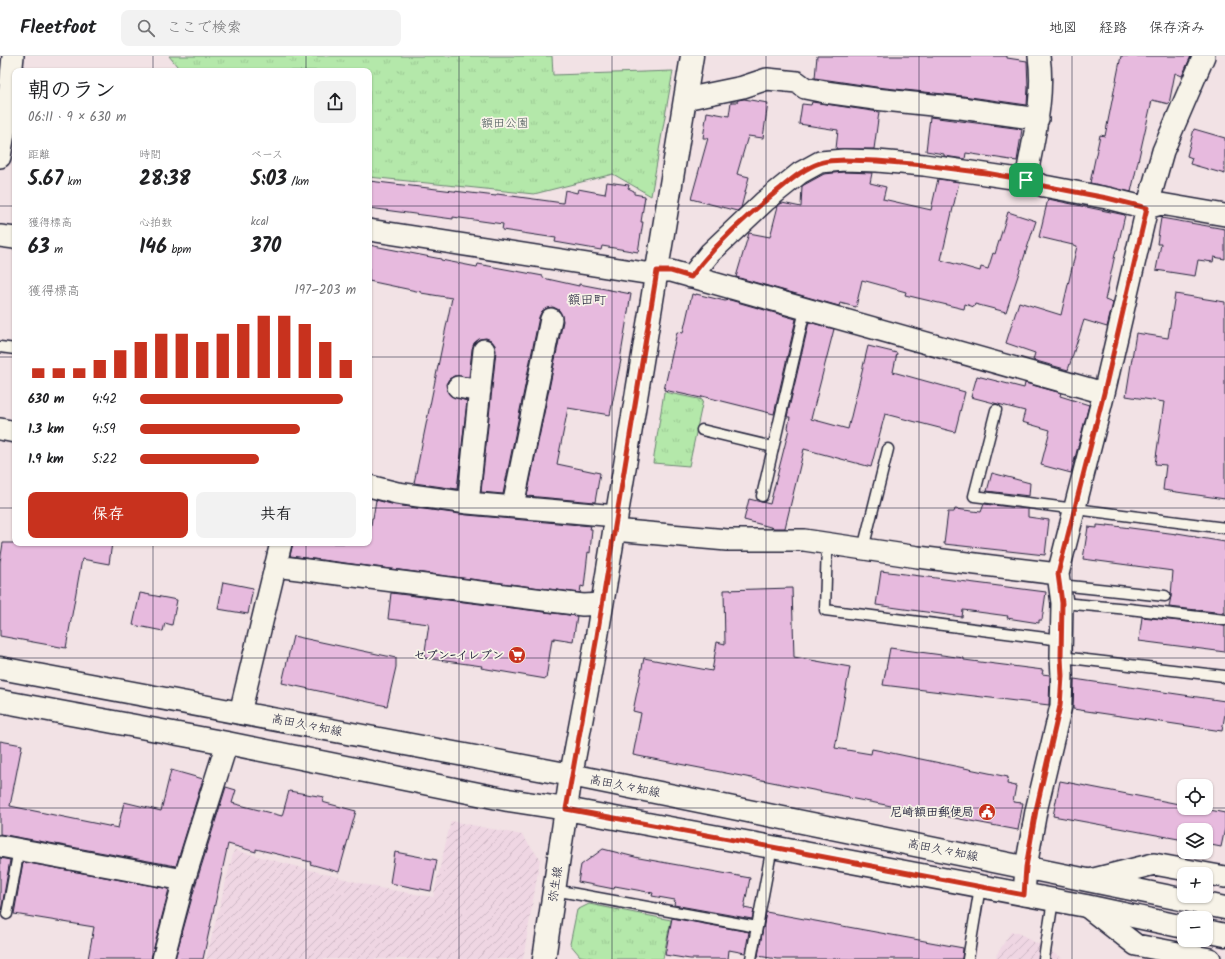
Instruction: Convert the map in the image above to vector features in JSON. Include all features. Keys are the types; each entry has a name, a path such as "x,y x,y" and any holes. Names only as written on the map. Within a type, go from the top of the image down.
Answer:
{"main road":[{"name":"弥生線","path":"544,959 571,775 602,604 692,56"},
{"name":"高田久々知線","path":"0,668 571,775 1225,908"},
{"path":"0,702 227,743 508,800 566,809 1086,906 1177,926"},
{"path":"1213,932 1225,935"}],"street":[{"path":"13,56 13,68"},
{"path":"1026,180 1038,119 1041,89 1039,56"},
{"path":"1024,895 1026,867 1036,810 1060,706 1062,676 1060,587 1075,510 1147,208 1163,151 1204,56"},
{"path":"685,99 743,87 767,79 797,82 805,88 825,92 961,108 1038,119"},
{"path":"0,158 11,117 12,86"},
{"path":"691,277 710,253 765,201 800,172 820,162 844,160 877,161 917,164 986,173 1026,180 1044,186 1107,198 1147,208 1161,204 1225,215"},
{"path":"372,230 645,273 671,271 1104,393"},
{"path":"0,236 12,238"},
{"path":"513,506 551,319"},
{"path":"468,503 484,350"},
{"path":"458,387 480,391"},
{"path":"0,429 12,431"},
{"path":"372,487 398,493 468,503 513,506 728,540 804,540 827,543 918,557 1060,587"},
{"path":"240,713 280,546"},
{"path":"275,566 583,605 602,604"},
{"path":"163,959 184,880 227,743"},
{"path":"9,847 184,880"},
{"path":"1090,880 1154,864 1225,877"},
{"path":"1086,906 1136,945 1210,959"}],"lane":[{"path":"762,496 806,310"},
{"path":"0,347 12,349"},
{"path":"996,410 974,496 1225,528"},
{"path":"702,430 773,447"},
{"path":"864,549 888,449"},
{"path":"827,543 825,610 1224,676 1225,678"},
{"path":"1060,587 1165,596"},
{"path":"1060,587 1129,609 1225,620"},
{"path":"7,914 9,847"},
{"path":"751,959 772,847"},
{"path":"968,959 980,887"},
{"path":"554,890 757,927"},
{"path":"1044,959 1053,900"}],"shaded area":[{"path":"451,821 522,835 540,859 523,959 206,959 234,850 379,888 433,897"},
{"path":"1011,932 1017,932 1062,958 996,959 997,954"}],"green space":[{"name":"額田公園","path":"169,56 552,56 553,75 673,71 651,196 613,174 534,194 372,177 372,68 179,68"},
{"path":"664,392 703,400 689,466 653,463"},
{"path":"589,904 671,920 663,959 597,959 580,956 570,944 577,910"}],"building":[{"path":"817,56 1007,56 1007,58 1027,61 1027,105 963,96 876,87 815,78"},
{"path":"1121,56 1191,56 1182,76 1175,73 1169,104 1152,100 1131,192 1090,183 1100,135 1105,136"},
{"path":"744,99 768,103 763,138 748,136 737,174 749,177 741,208 737,211 691,199 708,138 703,138 707,112 729,116 731,102 737,102 738,100"},
{"path":"812,102 879,112 874,149 836,149 838,130 799,124 802,104 811,105"},
{"path":"930,117 1022,129 1017,161 966,153 965,159 944,156 944,154 926,151"},
{"path":"1194,129 1225,138 1225,174 1190,164 1192,158 1187,156"},
{"path":"844,172 872,173 870,183 886,187 883,199 931,210 938,179 959,182 941,260 980,271 981,267 988,269 993,253 995,254 1008,212 1036,221 1006,312 975,304 974,307 965,304 964,309 905,295 906,292 862,280 856,307 840,303 839,306 736,277 749,233 770,237 778,206 782,203 801,207 802,186 824,174"},
{"path":"372,181 496,196 497,194 563,203 565,190 577,193 578,189 605,194 607,182 629,185 628,188 634,191 634,194 645,196 641,222 643,222 638,252 602,246 601,250 555,242 556,238 502,230 503,224 453,217 453,219 372,208"},
{"path":"1048,199 1125,215 1105,300 1113,303 1107,327 1084,320 1068,370 1033,360 1035,353 1006,343 1019,302 1061,315 1077,246 1039,237"},
{"path":"1161,218 1225,229 1225,259 1214,257 1213,262 1198,260 1195,276 1156,270 1161,244 1157,244"},
{"path":"372,246 477,267 478,264 543,276 543,278 579,286 579,284 631,294 621,360 610,415 568,408 557,464 600,473 595,502 527,496 563,321 559,310 553,307 542,311 539,317 503,494 481,492 496,351 495,345 491,340 486,338 479,339 474,343 469,377 454,376 449,379 446,384 447,391 451,396 467,401 457,489 414,483 452,298 372,282"},
{"path":"692,294 725,301 730,300 796,319 774,414 702,396 701,398 664,390 677,332 683,333"},
{"path":"1175,294 1225,302 1225,499 1163,490 1166,465 1155,464 1164,402 1126,396 1136,333 1168,338"},
{"path":"809,322 834,329 811,419 848,429 868,346 897,353 893,372 965,392 955,432 885,414 871,467 804,449 785,528 774,528 744,520 749,499 770,504 789,429 790,417 787,417"},
{"path":"977,376 1024,388 1025,383 1061,393 1060,396 1089,405 1071,473 1041,465 1050,430 1022,422 1025,411 971,397"},
{"path":"992,473 1030,483 1029,496 987,491"},
{"path":"376,500 395,505 467,515 591,526 590,553 588,552 584,587 581,586 580,593 290,556 292,546 372,546 373,518"},
{"path":"984,504 1028,509 1028,517 1049,520 1045,555 944,544 948,512 954,512 955,509 981,512"},
{"path":"1097,525 1177,533 1225,542 1225,613 1169,607 1173,571 1083,559 1088,527 1097,528"},
{"path":"3,543 12,543 12,546 112,546 109,564 82,559 66,648 0,636 0,562"},
{"path":"881,571 1046,592 1042,620 1039,620 1039,623 1007,618 1008,616 963,610 962,617 876,605"},
{"path":"223,582 253,588 248,614 218,609"},
{"path":"792,588 794,657 850,667 835,748 871,754 872,749 1008,777 1007,784 1016,786 1013,802 1023,803 1018,830 633,755 641,713 633,711 644,658 712,671 717,642 725,644 724,590"},
{"path":"140,593 177,600 172,625 165,623 163,631 133,625"},
{"path":"391,593 577,616 573,641 552,639 546,679 481,668 482,666 424,658 429,624 388,619"},
{"path":"1142,617 1225,626 1225,652 1139,641"},
{"path":"293,636 396,658 396,667 387,706 282,683"},
{"path":"890,648 964,658 964,660 1043,670 1042,674 1050,675 1049,705 883,685"},
{"path":"1074,679 1225,701 1225,714 1222,731 1073,709"},
{"path":"0,741 22,745 10,806 118,828 124,802 161,811 171,770 203,779 176,866 0,834"},
{"path":"1060,781 1177,804 1177,815 1213,815 1213,811 1225,813 1225,828 1221,847 1213,845 1213,823 1177,823 1177,839 1053,816"},
{"path":"226,787 236,790 232,803 282,816 289,791 324,797 322,802 356,811 339,872 310,864 311,862 256,849 256,852 228,844 203,959 175,959 196,883"},
{"path":"603,849 639,858 750,878 744,908 754,910 752,919 674,905 675,900 652,896 653,893 615,886 614,889 578,882 581,865"},
{"path":"395,852 437,860 431,891 390,883"},
{"path":"0,858 10,860 1,912 0,912"},
{"path":"23,862 169,889 151,959 88,959 94,927 14,914"},
{"path":"766,912 963,948 962,959 777,959 758,956"},
{"path":"672,918 749,932 745,953 729,950 728,959 690,959 665,955"}],"place":[{"name":"セブン-イレブン","path":"517,655"},
{"name":"尼崎額田郵便局","path":"987,812"}],"district":[{"name":"額田町","path":"587,299"}],"route":[{"path":"844,160 924,165 1026,180 1044,186 1107,198 1147,208 1104,393 1058,574 1062,603 1062,676 1060,706 1036,810 1026,867 1024,895 566,809 596,642 657,271 671,271 691,277 710,253 765,201 800,172 820,162 844,160"}]}
